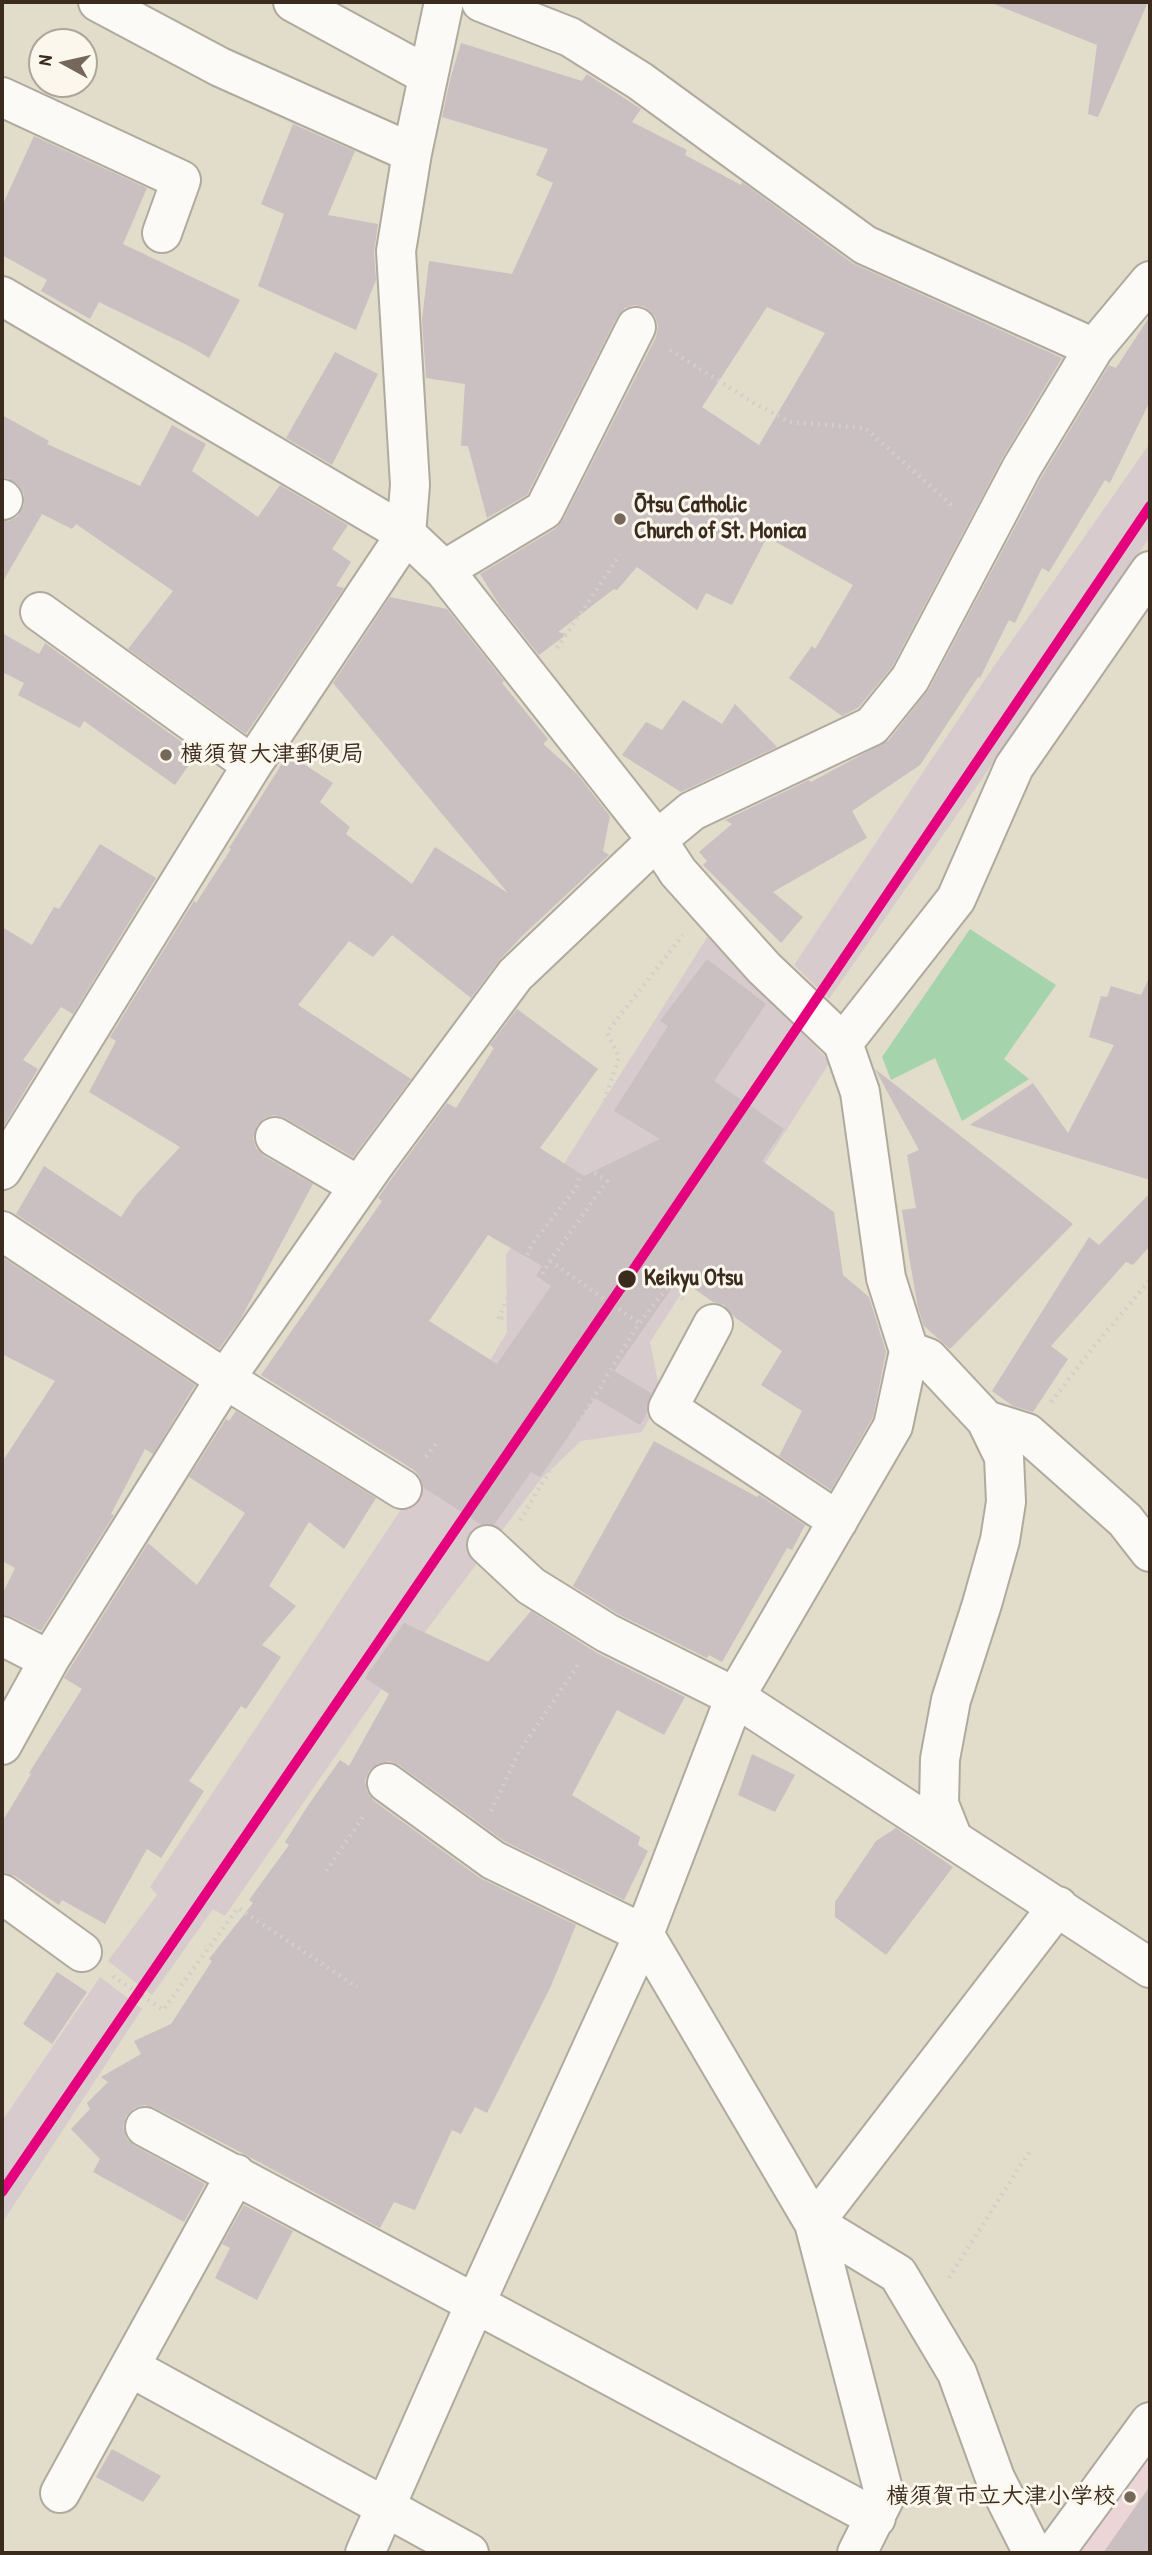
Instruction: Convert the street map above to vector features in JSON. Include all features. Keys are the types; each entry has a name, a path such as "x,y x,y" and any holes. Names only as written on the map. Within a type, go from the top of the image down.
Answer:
{"street":[{"path":"98,2 220,67 412,153"},
{"path":"293,2 427,75"},
{"path":"2,1170 252,765 406,534 410,485 396,251 427,75 444,2"},
{"path":"481,2 570,37 640,81 865,245 1094,348"},
{"path":"2,97 181,180 162,233"},
{"path":"2,1745 49,1660 225,1379 359,1186 515,975 657,840 692,811 872,726 911,679 1022,467 1094,348 1150,281"},
{"path":"2,296 406,534 444,570 657,840 678,872 764,968 843,1043 860,1092 886,1278 909,1351 893,1426 735,1697 644,1934 365,2553"},
{"path":"444,570 544,510 636,327"},
{"path":"843,1043 956,899 1014,767 1150,571"},
{"path":"40,612 252,765"},
{"path":"275,1137 359,1186"},
{"path":"2,1231 225,1379 402,1489"},
{"path":"713,1324 668,1408 838,1521"},
{"path":"909,1351 929,1358 986,1420 1004,1457 1006,1502 1000,1540 951,1700 940,1759 939,1804 953,1839"},
{"path":"986,1420 1027,1433 1125,1520 1150,1552"},
{"path":"492,1551 531,1586 602,1630 735,1697 1150,1968"},
{"path":"2,1636 49,1660"},
{"path":"387,1783 493,1860 644,1934 814,2223 885,2497 857,2553"},
{"path":"2,1894 82,1952"},
{"path":"814,2223 1058,1906"},
{"path":"145,2127 876,2518"},
{"path":"60,2493 236,2174"},
{"path":"814,2223 898,2274 957,2373 995,2478 1032,2553"},
{"path":"130,2367 469,2553"},
{"path":"1055,2553 1150,2422"}],"path":[{"path":"636,327 754,403 790,422 865,428 986,535"},
{"path":"533,683 620,555"},
{"path":"583,1165 607,1181 550,1261 521,1309 498,1320 532,1244 576,1188 583,1165 619,1057 607,1032 707,904"},
{"path":"550,1261 639,1323"},
{"path":"1027,1433 1095,1345 1150,1280"},
{"path":"492,1551 639,1323 668,1287"},
{"path":"474,1846 519,1752 602,1630"},
{"path":"82,1952 163,2010 238,1908 357,1987"},
{"path":"924,2317 1031,2149"}],"shaded area":[{"path":"1150,443 1150,537 829,999 794,965 990,672"},
{"path":"708,936 830,1062 650,1342 661,1397 642,1432 581,1441 541,1479 381,1690 225,1916 213,1909 152,1995 108,1961 157,1895 150,1887 404,1505 507,1332 506,1255"},
{"path":"100,1977 142,2009 2,2223 2,2121"},
{"name":"横須賀市立大津小学校","path":"1150,2440 1150,2553 1069,2553"}],"green space":[{"path":"970,929 1056,985 1004,1059 1029,1079 962,1121 935,1058 891,1080 882,1057"}],"building":[{"path":"994,2 1148,2 1098,117 1088,114 1097,45"},
{"path":"461,43 582,81 587,74 641,109 632,122 687,150 685,155 741,185 742,182 852,263 1062,358 1003,457 892,667 858,708 842,716 789,678 812,646 815,649 853,585 767,537 732,605 706,593 697,610 637,567 617,590 614,589 558,632 567,634 539,655 500,606 480,574 555,529 563,520 656,337 658,326 655,316 645,307 634,305 625,308 617,317 527,495 487,518 468,446 461,446 465,384 426,378 422,320 429,261 512,274 553,183 536,175 548,149 442,117","holes":["767,307 825,333 759,445 702,407"]},
{"path":"293,124 355,151 328,215 378,224 374,252 376,280 356,330 258,286 284,214 261,204"},
{"path":"34,136 147,188 123,244 240,300 209,358 99,302 90,319 41,291 47,280 2,255 3,204"},
{"path":"1150,316 1150,401 1110,483 1105,480 1049,572 1042,568 1015,623 1009,620 980,678 978,677 920,765 852,811 867,838 773,892 803,917 781,943 703,865 707,861 699,852 732,824 725,820 809,780 811,782 889,740 929,689 1041,478 1109,365 1116,368"},
{"path":"335,352 378,374 332,465 286,438"},
{"path":"2,415 49,441 47,444 140,486 172,425 206,444 192,471 258,517 280,485 348,525 332,549 351,562 336,586 344,588 246,734 128,649 173,591 76,524 72,529 42,514 2,583 2,521 18,516 24,505 24,494 18,485 8,478 2,478"},
{"path":"390,597 447,609 548,739 543,744 577,774 610,816 603,851 609,855 522,936 471,998 392,935 373,957 349,941 298,1005 411,1079 353,1157 285,1118 274,1115 257,1125 253,1138 256,1148 264,1156 313,1184 240,1320 219,1349 16,1214 44,1166 121,1217 135,1196 180,1147 89,1092 116,1041 110,1037 194,901 196,903 231,849 229,848 288,754 333,783 320,802 350,827 346,834 412,884 435,847 508,893 333,683"},
{"path":"2,633 39,654 45,643 197,753 175,785 84,721 80,728 18,695 24,683 2,672"},
{"path":"683,700 722,724 735,704 777,747 681,792 622,755 646,722 662,730"},
{"path":"100,844 156,878 73,1014 61,1007 23,1060 38,1069 2,1129 2,927 32,945 54,907 59,909"},
{"path":"707,959 766,1004 714,1081 784,1129 762,1161 834,1212 843,1275 869,1297 886,1352 873,1417 831,1490 779,1456 802,1411 761,1385 782,1351 733,1316 724,1305 713,1302 679,1278 614,1371 651,1393 646,1407 647,1413 640,1425 595,1398 540,1477 531,1472 494,1525 480,1524 423,1487 421,1478 414,1470 261,1375 382,1201 378,1198 392,1178 447,1103 456,1108 494,1048 490,1045 517,1009 598,1069 540,1148 584,1176 660,1139 614,1111 668,1026 660,1021","holes":["488,1235 542,1266 536,1276 551,1286 497,1364 429,1321"]},
{"path":"1150,976 1150,1180 970,1125 1033,1083 1068,1133 1114,1045 1089,1037 1101,996 1107,997 1111,986 1141,995"},
{"path":"875,1069 1073,1224 950,1349 924,1326 909,1256 902,1210 916,1208 907,1155 919,1150"},
{"path":"1150,1193 1150,1246 1133,1265 1126,1262 1051,1346 1068,1359 1033,1412 1013,1406 992,1391 1089,1237 1099,1245"},
{"path":"2,1257 195,1385 153,1454 145,1449 111,1514 114,1515 41,1631 2,1614 2,1595 15,1568 2,1561 2,1462 55,1381 2,1354"},
{"path":"236,1411 376,1498 344,1549 309,1522 269,1586 296,1606 262,1645 281,1657 246,1709 241,1706 189,1781 204,1791 161,1858 147,1849 105,1924 62,1900 59,1905 15,1876 2,1872 2,1822 31,1774 29,1773 82,1689 64,1678 148,1543 197,1585 245,1513 189,1477 226,1419 229,1421"},
{"path":"654,1441 757,1497 759,1495 805,1525 792,1550 787,1548 722,1662 709,1655 707,1658 618,1614 573,1586"},
{"path":"531,1611 597,1653 685,1697 664,1735 617,1710 572,1795 640,1837 638,1845 648,1851 624,1900 504,1841 399,1765 390,1761 379,1763 369,1771 365,1780 367,1791 374,1801 480,1878 576,1925 551,1986 487,2113 475,2107 461,2134 452,2130 415,2210 394,2202 380,2228 246,2155 145,2105 134,2108 126,2116 123,2127 127,2139 205,2184 184,2222 93,2172 100,2159 71,2129 90,2109 87,2103 108,2082 101,2077 141,2054 134,2041 171,2024 212,1961 209,1959 253,1903 249,1900 289,1845 285,1842 307,1807 340,1760 349,1766 389,1694 365,1678 404,1623 488,1662"},
{"path":"752,1754 795,1775 775,1812 738,1795"},
{"path":"896,1828 953,1867 886,1955 835,1917 835,1902 876,1841"},
{"path":"57,1972 87,1992 52,2044 23,2024"},
{"path":"244,2205 293,2231 257,2300 215,2278 230,2248 222,2244"},
{"path":"112,2449 161,2476 143,2502 96,2477"},
{"path":"1150,2486 1150,2553 1103,2553"}],"transit line":[{"path":"2,2192 627,1279 1150,506"}],"place":[{"name":"Ōtsu Catholic Church of St. Monica","path":"620,519"},
{"name":"横須賀大津郵便局","path":"166,755"},
{"name":"Keikyu Otsu","path":"627,1279"},
{"name":"横須賀市立大津小学校","path":"1130,2497"}]}
